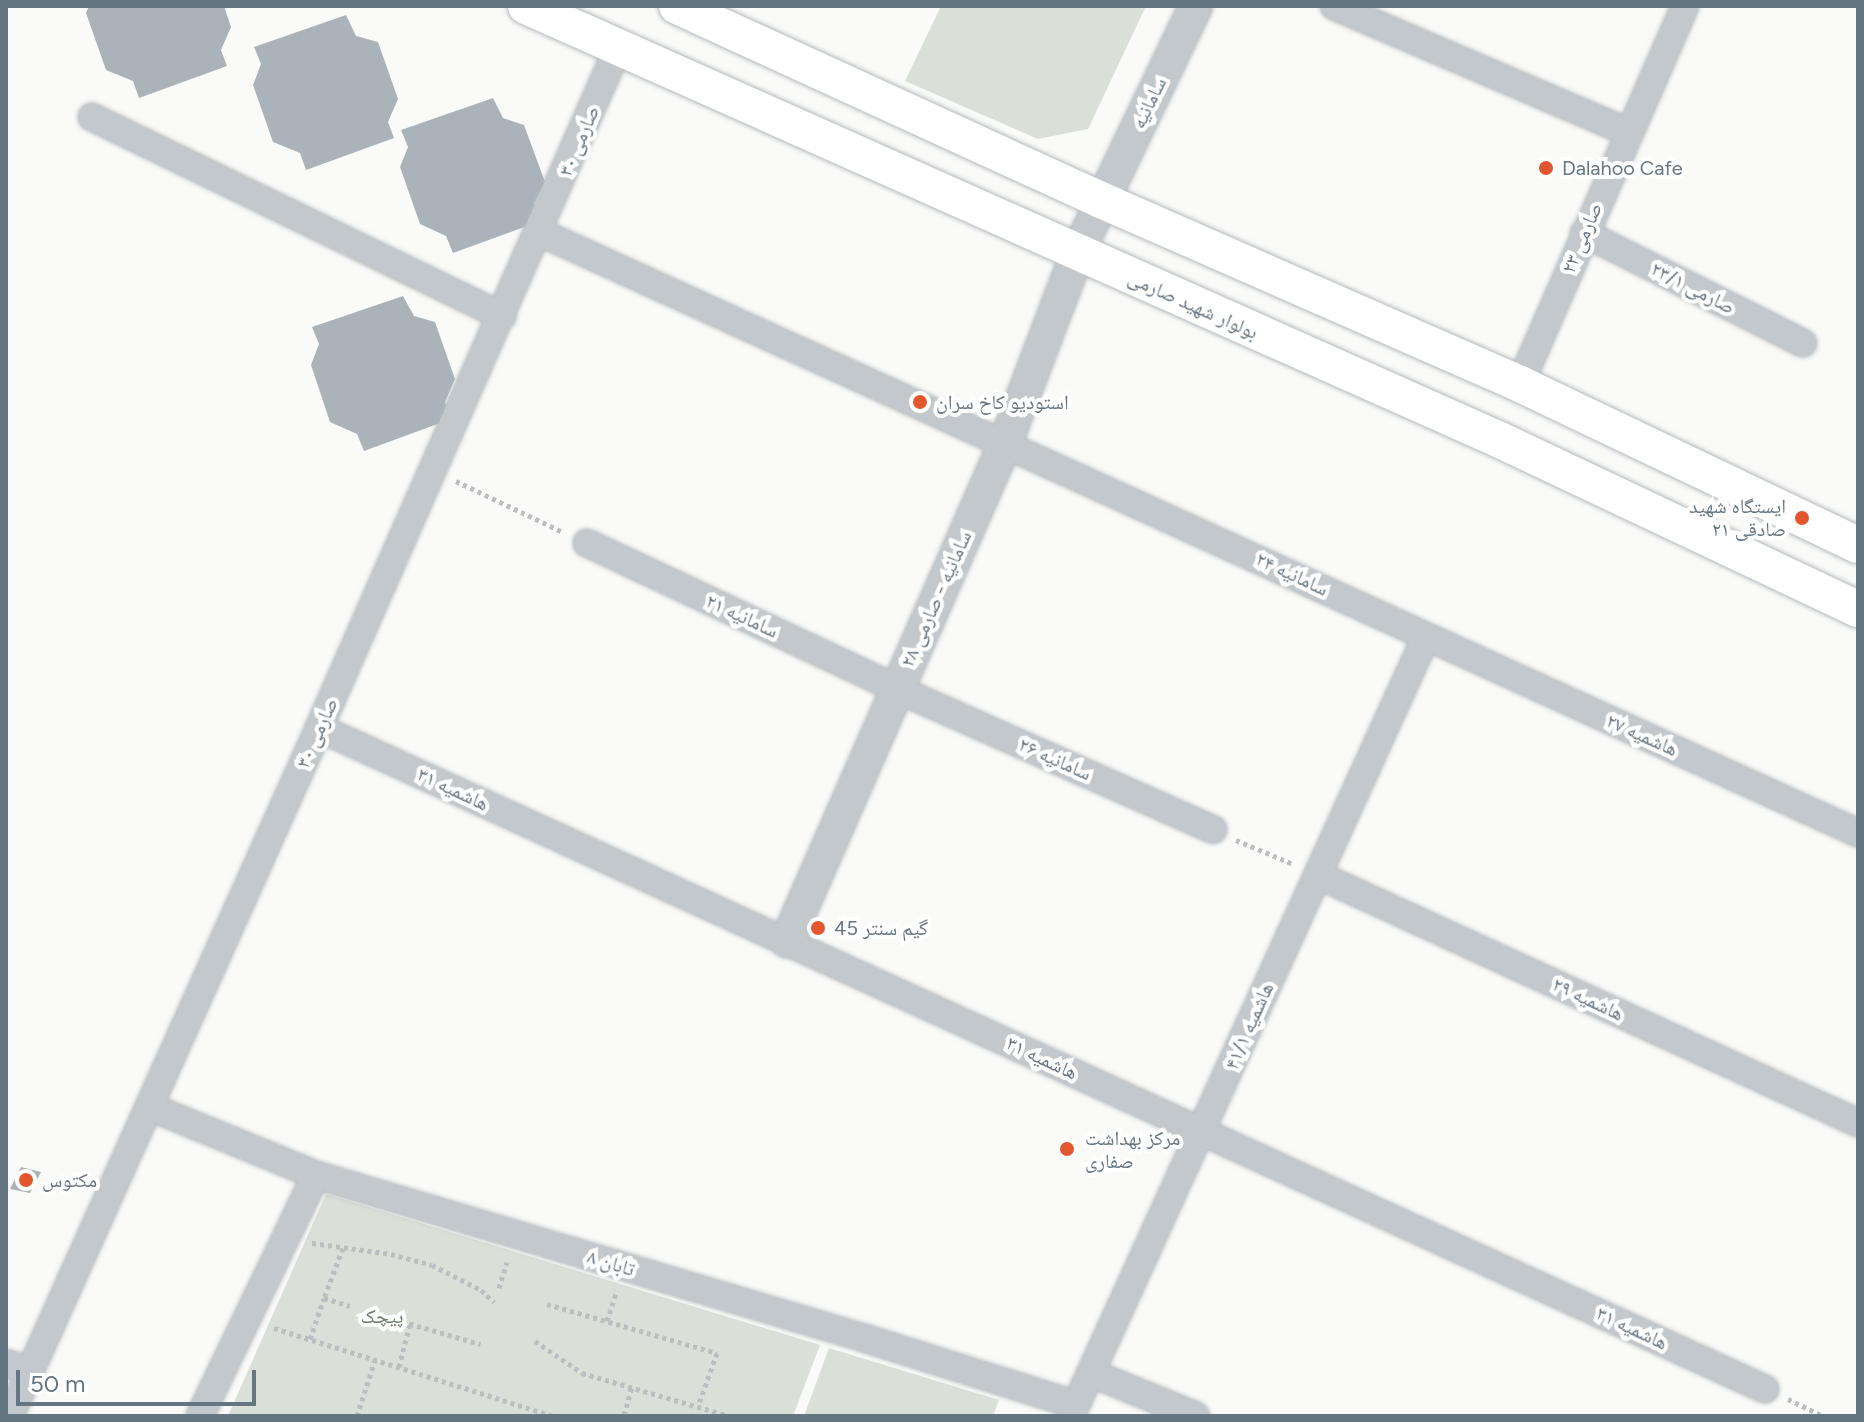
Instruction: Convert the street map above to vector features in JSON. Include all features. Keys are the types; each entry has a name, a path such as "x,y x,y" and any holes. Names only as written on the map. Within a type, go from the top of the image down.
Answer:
{"main road":[{"name":"بولوار شهید صارمی","path":"526,6 1500,440 1858,609"},
{"path":"677,6 1101,200 1520,384 1858,545"}],"street":[{"name":"سامانیه","path":"1077,254 1196,6"},
{"path":"1334,6 1628,132"},
{"name":"صارمی ۲۳","path":"1520,384 1685,6"},
{"name":"صارمی ۳۰","path":"10,1416 18,1367 150,1107 618,48"},
{"path":"92,117 502,316"},
{"name":"سامانیه ۲۴","path":"539,232 1426,637"},
{"name":"صارمی ۲۳/۱","path":"1584,233 1803,343"},
{"name":"سامانیه - صارمی ۲۸","path":"787,941 1005,444 1077,254"},
{"name":"سامانیه ۲۱","path":"587,543 897,689"},
{"name":"هاشمیه ۲۷","path":"1426,637 1858,833"},
{"name":"هاشمیه ۴۱/۱","path":"1074,1410 1426,637"},
{"name":"سامانیه ۲۶","path":"897,689 1213,830"},
{"name":"هاشمیه ۳۱","path":"319,728 1765,1389"},
{"name":"هاشمیه ۲۹","path":"1318,875 1858,1123"},
{"name":"تابان ۸","path":"150,1107 316,1175 864,1338 1074,1410"},
{"path":"200,1416 316,1175"},
{"path":"1091,1373 1196,1416"}],"path":[{"path":"433,471 587,543"},
{"path":"1213,830 1318,875"},
{"path":"285,1239 432,1265 481,1290 494,1302"},
{"path":"310,1339 343,1248"},
{"path":"324,1298 350,1306"},
{"path":"547,1304 717,1353 698,1406"},
{"path":"394,1319 480,1344"},
{"path":"247,1320 553,1416"},
{"path":"399,1367 410,1324"},
{"path":"535,1341 582,1373 729,1416"},
{"path":"357,1416 375,1360"},
{"path":"610,1416 625,1416 632,1387"},
{"path":"1765,1389 1823,1416"}],"green space":[{"path":"941,6 1146,6 1088,129 1038,139 905,81"},
{"name":"پیچک","path":"326,1194 820,1345 793,1416 228,1416"},
{"path":"829,1348 999,1400 993,1416 804,1416"}],"building":[{"path":"89,6 224,6 231,27 221,50 227,66 139,98 133,81 106,70 86,13"},
{"path":"346,15 356,36 378,42 398,99 388,122 394,138 306,170 300,153 273,142 253,85 261,64 254,47"},
{"path":"493,98 503,118 524,125 545,182 534,204 541,221 453,253 446,236 420,224 400,167 408,147 401,130"},
{"path":"403,296 414,316 435,322 455,379 445,402 451,419 364,451 357,434 330,422 311,365 319,344 312,327"},
{"name":"مکتوس","path":"21,1167 41,1172 30,1193 10,1189"}],"place":[{"name":"Dalahoo Cafe","path":"1546,168"},
{"name":"استودیو کاخ سران","path":"920,402"},
{"name":"ایستگاه شهید صادقی ۲۱","path":"1802,518"},
{"name":"گیم سنتر 45","path":"818,928"},
{"name":"مرکز بهداشت صفاری","path":"1067,1149"},
{"name":"مکتوس","path":"26,1180"}]}
